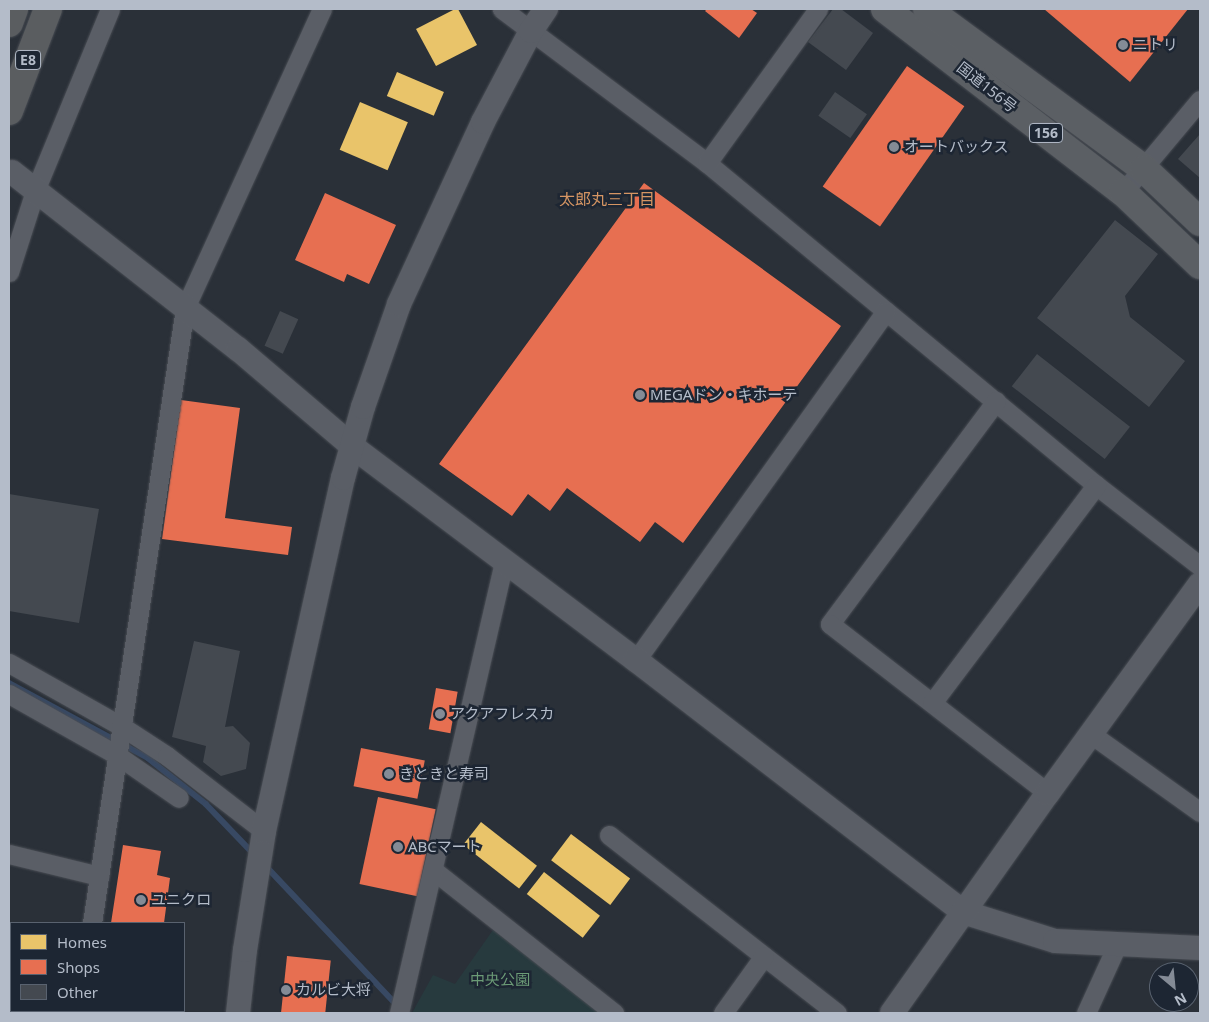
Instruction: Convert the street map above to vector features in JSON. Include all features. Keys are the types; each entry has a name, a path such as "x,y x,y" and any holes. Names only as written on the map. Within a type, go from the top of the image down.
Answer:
{"highway":[{"path":"9,23 14,9"},
{"name":"E8","path":"9,111 48,9"},
{"name":"国道156号","path":"885,9 1123,192 1200,265"},
{"name":"国道156号","path":"927,9 1144,169 1200,222"}],"street":[{"path":"9,272 35,191 110,9"},
{"path":"92,922 186,308 322,9"},
{"path":"502,9 707,163 1096,485 1200,566"},
{"path":"238,1013 245,950 264,831 343,478 363,407 399,304 483,122 531,31 546,9"},
{"path":"707,163 818,9"},
{"path":"1123,192 1200,100"},
{"path":"12,172 238,349 353,447 636,660 963,912 1056,941 1200,948"},
{"path":"636,660 886,311"},
{"path":"996,401 830,624 1048,793"},
{"path":"932,703 1096,485"},
{"path":"399,1013 504,561"},
{"path":"892,1013 1048,793 1200,584"},
{"path":"9,663 119,741 179,798"},
{"path":"9,694 119,741 167,756 264,831"},
{"path":"1091,734 1200,812"},
{"path":"609,835 837,1013"},
{"path":"9,854 99,876"},
{"path":"433,870 614,1013"},
{"path":"1086,1013 1117,945"},
{"path":"723,1013 764,956"}],"green space":[{"name":"中央公園","path":"493,930 599,1013 412,1013 433,975 455,984"}],"building: Homes":[{"path":"458,9 477,45 436,66 416,29"},
{"path":"397,72 444,92 434,116 387,96"},
{"path":"360,102 408,122 388,170 340,150"},
{"path":"481,822 537,866 519,889 463,845"},
{"path":"571,834 630,879 610,905 551,860"},
{"path":"544,872 600,916 583,938 527,894"}],"building: Shops":[{"path":"707,9 751,9 757,13 739,38 705,11"},
{"name":"ニトリ","path":"1044,9 1188,9 1130,82"},
{"name":"オートバックス","path":"907,66 964,106 880,227 823,186"},
{"name":"MEGAドン・キホーテ","path":"644,183 841,326 683,543 655,522 640,542 567,488 550,511 528,494 512,516 439,464"},
{"path":"325,193 396,225 369,284 347,274 344,282 295,260"},
{"path":"181,400 240,408 225,518 292,527 288,555 162,539"},
{"path":"436,688 458,692 450,733 429,729"},
{"name":"きときと寿司","path":"361,748 425,760 417,799 354,786"},
{"name":"ABCマート","path":"378,797 436,809 417,896 359,884"},
{"name":"ユニクロ","path":"123,845 161,851 157,875 170,878 164,922 111,922"},
{"path":"287,956 331,961 325,1013 281,1013"}],"building: Other":[{"path":"833,9 841,9 873,33 846,70 808,42"},
{"path":"835,92 867,114 850,138 818,116"},
{"path":"1200,134 1200,178 1178,159"},
{"path":"1115,220 1158,254 1125,296 1130,317 1185,361 1149,407 1037,318"},
{"path":"280,311 298,319 283,354 265,346"},
{"path":"1037,354 1130,427 1105,459 1012,386"},
{"path":"9,494 99,509 79,623 9,611"},
{"path":"194,641 240,651 225,727 233,726 250,743 246,769 221,776 203,762 206,746 172,737"}],"waterway":[{"path":"9,683 148,758 206,804 253,853"},
{"path":"265,865 396,1004"}],"place":[{"name":"ニトリ","path":"1123,45"},
{"name":"オートバックス","path":"894,147"},
{"name":"MEGAドン・キホーテ","path":"640,395"},
{"name":"アクアフレスカ","path":"440,714"},
{"name":"きときと寿司","path":"389,774"},
{"name":"ABCマート","path":"398,847"},
{"name":"ユニクロ","path":"141,900"},
{"name":"カルビ大将","path":"286,990"}],"district":[{"name":"太郎丸三丁目","path":"607,199"}]}
